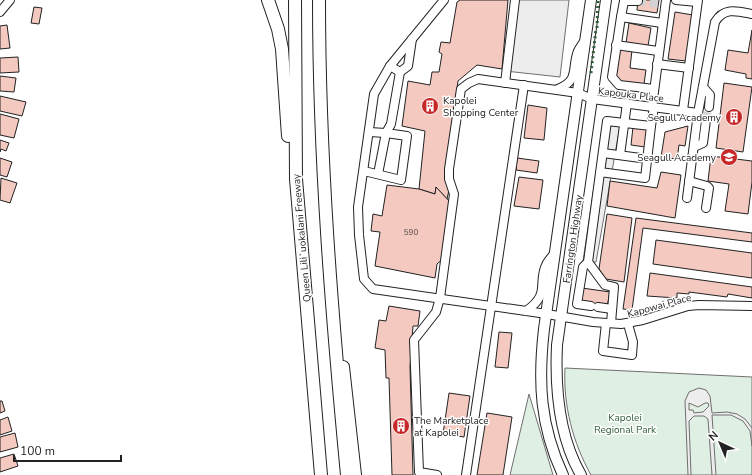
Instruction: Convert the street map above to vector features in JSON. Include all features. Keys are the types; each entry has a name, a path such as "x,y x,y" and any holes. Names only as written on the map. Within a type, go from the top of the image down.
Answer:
{"highway":[{"path":"268,0 278,29 282,49 288,137 296,179"},
{"name":"Queen Liliʻuokalani Freeway","path":"295,0 296,179 321,475"},
{"path":"319,0 323,157 338,383 347,475"},
{"path":"333,307 347,386 356,475"},
{"path":"314,389 316,475"}],"main road":[{"name":"Farrington Highway","path":"581,475 566,442 559,398 556,362 606,0"},
{"name":"Farrington Highway","path":"563,475 548,436 541,395 542,347 586,37 589,2"}],"street":[{"path":"0,12 10,0"},
{"name":"Kapowai Place","path":"444,0 390,66 374,94 358,207 359,235 364,280 373,289 608,323 628,324 694,305 752,306"},
{"path":"505,83 515,0"},
{"path":"676,0 697,1 683,110"},
{"path":"638,1 624,1 620,17 612,77 620,85 654,89"},
{"path":"600,172 645,178 663,3"},
{"path":"687,198 698,113 715,22 719,15 727,11 734,10 752,14"},
{"path":"620,17 662,23"},
{"path":"557,90 565,86 573,78 578,52 586,37"},
{"path":"378,174 386,133 391,124 400,72 408,66 412,38"},
{"path":"616,45 658,51"},
{"path":"657,64 689,68"},
{"path":"390,66 400,72"},
{"name":"Kapouka Place","path":"440,298 454,194 449,179 449,169 461,89 469,83 478,79 578,93 592,98 698,113"},
{"path":"466,475 524,86"},
{"path":"703,87 710,94 709,107"},
{"path":"620,155 627,103"},
{"path":"612,309 577,304 583,266 588,262 607,120 651,126"},
{"path":"694,147 703,142 706,120"},
{"path":"364,171 401,180 407,136 369,132"},
{"path":"603,153 648,159"},
{"path":"689,181 707,186 709,188 706,208"},
{"path":"526,311 536,304 541,296 546,267 556,253"},
{"path":"588,262 605,285 614,287 612,309 603,352 632,356 634,342 628,324"},
{"path":"437,475 419,472 414,340 436,312 440,298"}],"green space":[{"name":"Kapolei Regional Park","path":"565,368 752,377 752,475 591,475 579,450 570,423 566,396"},
{"path":"529,394 553,475 510,475"}],"shaded area":[{"path":"514,0 569,0 560,77 505,71"},
{"path":"604,119 621,120 596,262 583,261"},
{"path":"699,388 706,390 710,396 712,413 727,412 737,414 745,419 752,428 752,446 750,431 743,421 731,415 712,415 716,475 712,475 708,419 704,416 694,416 689,421 691,475 688,475 685,401 689,392","holes":["689,403 698,407 705,403 708,403 709,406 703,412 694,413 693,410 689,410"]}],"building":[{"name":"Kapolei Shopping Center","path":"460,0 508,0 502,69 477,65 458,81 446,171 449,190 447,199 436,187 435,194 419,189 425,131 402,126 408,81 430,85 432,72 439,72 442,54 439,52 441,42 450,43 457,2"},
{"path":"638,0 659,0 657,13 637,10"},
{"path":"34,7 42,8 39,24 31,23"},
{"path":"675,12 693,15 686,61 668,59"},
{"path":"629,23 651,28 648,46 626,43"},
{"path":"7,25 10,48 0,49 0,26"},
{"path":"752,30 752,79 746,78 746,74 725,70 728,50 748,53"},
{"path":"619,48 632,50 630,68 646,70 644,84 619,81 615,75"},
{"path":"18,57 19,72 0,73 0,58"},
{"path":"0,76 16,78 14,92 0,91"},
{"name":"Segull Academy","path":"724,83 752,87 743,152 716,148"},
{"path":"0,96 26,102 22,116 0,111"},
{"path":"528,105 547,108 544,140 524,138"},
{"path":"0,114 19,119 14,138 0,135"},
{"path":"688,126 685,146 679,145 677,159 661,157 665,132"},
{"path":"633,127 648,130 645,147 631,145"},
{"path":"0,140 9,143 6,151 1,149 0,152"},
{"path":"711,156 752,161 752,182 748,214 725,211 729,184 708,181"},
{"path":"0,158 12,162 7,177 0,175"},
{"path":"517,158 539,161 537,173 516,170"},
{"path":"661,172 681,175 675,218 607,206 610,181 657,188"},
{"path":"519,177 543,180 539,209 514,206"},
{"path":"1,178 17,183 10,203 0,200"},
{"path":"387,185 419,189 435,194 436,187 451,203 444,258 437,264 435,278 375,266 380,232 371,231 373,214 382,216"},
{"path":"607,214 632,218 624,282 606,279 599,269"},
{"path":"636,218 752,233 752,242 643,228 632,310 623,309"},
{"path":"656,240 752,253 752,278 653,264"},
{"path":"650,273 752,287 752,298 728,294 727,297 689,292 689,294 677,293 677,298 647,296"},
{"path":"582,288 610,292 607,307 597,310 590,309 580,302"},
{"name":"The Marketplace at Kapolei","path":"389,306 420,311 418,326 413,326 410,367 413,475 392,475 389,378 386,378 385,350 375,348 379,320 386,321"},
{"path":"499,332 512,333 508,368 495,367"},
{"path":"449,393 470,396 464,437 443,434"},
{"path":"0,401 2,401 5,411 0,413"},
{"path":"487,413 512,417 503,475 477,475"},
{"path":"8,417 12,431 0,435 0,420"},
{"path":"15,433 18,447 0,452 0,437"},
{"path":"14,454 18,466 0,472 0,458"}],"tunnel":[{"path":"638,1 659,4"},
{"path":"706,120 709,107"}],"hedge":[{"path":"597,28 598,0"},
{"path":"591,73 596,29"}],"place":[{"name":"Kapolei Shopping Center","path":"430,106"},
{"name":"Segull Academy","path":"734,117"},
{"name":"Seagull Academy","path":"729,157"},
{"name":"The Marketplace at Kapolei","path":"401,426"}]}
